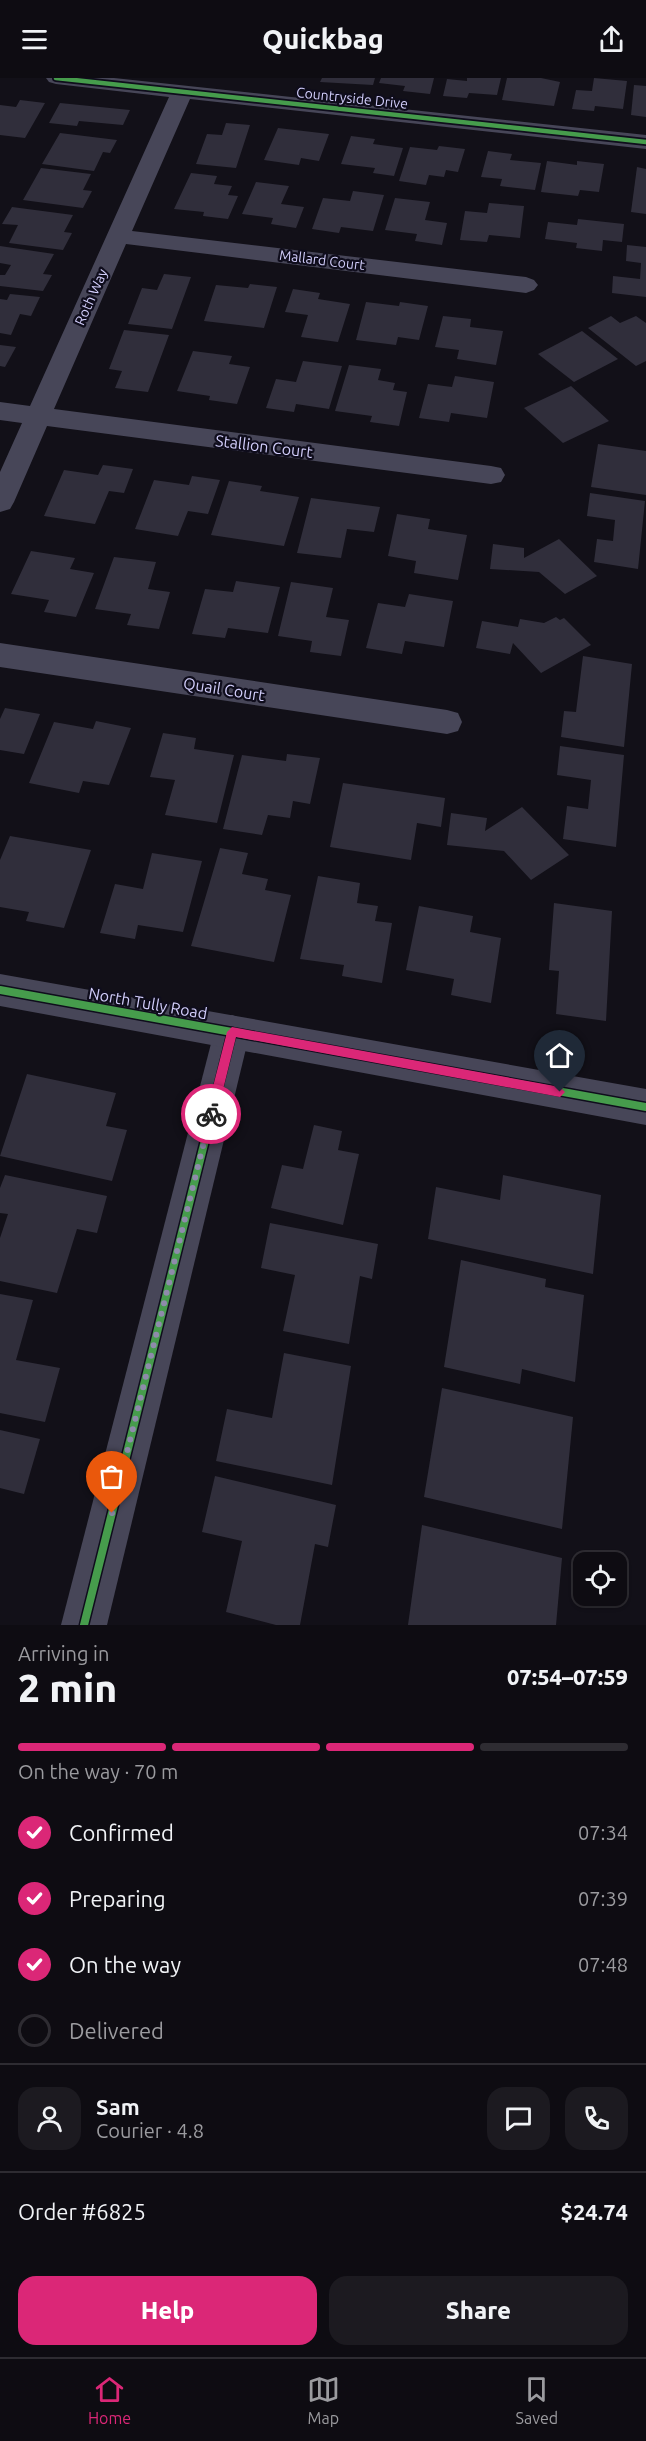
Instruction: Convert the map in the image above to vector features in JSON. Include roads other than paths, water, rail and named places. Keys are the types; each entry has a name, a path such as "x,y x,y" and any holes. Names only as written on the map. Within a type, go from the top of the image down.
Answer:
{"street":[{"name":"Countryside Drive","path":"56,78 646,142"},
{"name":"Roth Way","path":"0,502 182,92"},
{"name":"Mallard Court","path":"119,236 526,285"},
{"name":"Stallion Court","path":"0,411 491,476"},
{"name":"Quail Court","path":"0,655 447,722"},
{"name":"North Tully Road","path":"0,990 646,1107"},
{"path":"84,1625 232,1032"}]}
